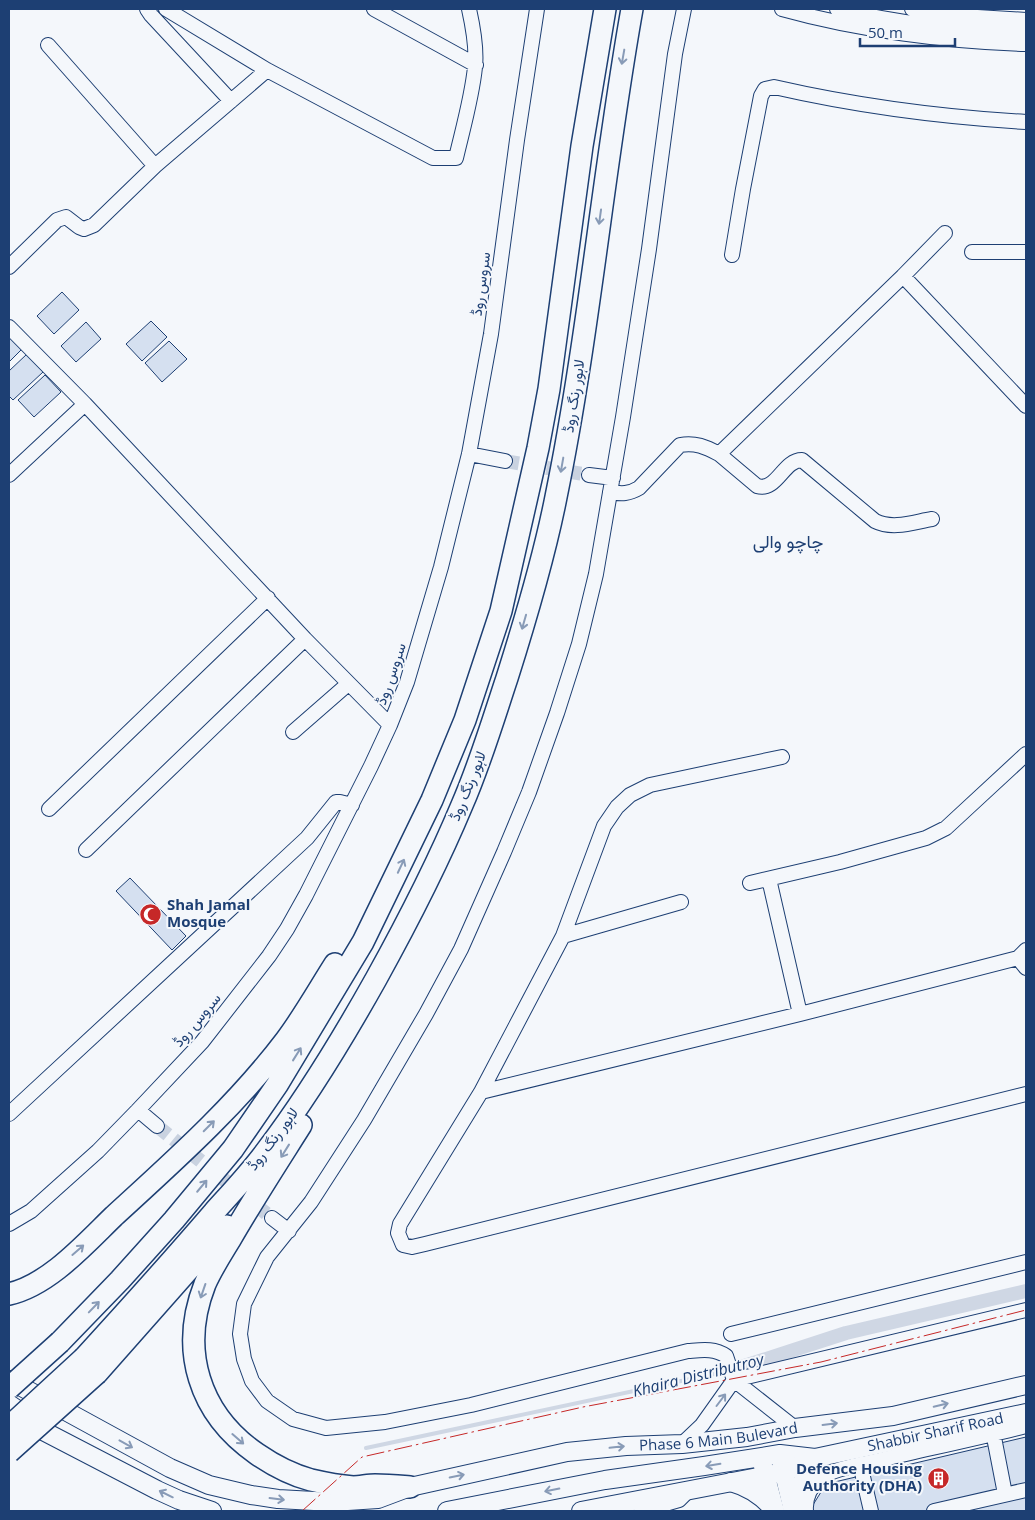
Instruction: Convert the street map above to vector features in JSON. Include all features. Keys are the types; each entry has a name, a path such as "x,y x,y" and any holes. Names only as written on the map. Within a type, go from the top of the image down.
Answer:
{"highway":[{"name":"لاہور رنگ روڈ","path":"9,1388 60,1342 162,1233 233,1149 277,1085 363,942 432,800 465,720 501,611 532,481 549,390 582,146 605,9"},
{"name":"لاہور رنگ روڈ","path":"9,1427 91,1365 150,1287 266,1151 319,1076 351,1025 395,945 435,866 463,803 492,724 516,649 538,573 556,498 577,385 617,94 632,9"},
{"path":"9,1294 32,1286 79,1249 165,1169 238,1097 286,1040 341,955 387,895"},
{"path":"319,1076 306,1118 250,1204 213,1266 200,1297 196,1316 193,1349 196,1368 208,1402 218,1418 234,1437 268,1462 312,1480 352,1487 374,1485 410,1486"},
{"path":"9,1452 91,1365 250,1204"}],"main road":[{"path":"9,1366 83,1420"},
{"path":"9,1380 83,1420"},
{"name":"Phase 6 Main Bulevard","path":"83,1420 170,1468 209,1485 251,1495 301,1502 332,1502 378,1499 410,1486 567,1452 747,1438 795,1428 893,1416 1026,1385"},
{"path":"9,1404 60,1438"},
{"name":"Shabbir Sharif Road","path":"581,1511 784,1472 815,1458 992,1428 1026,1413"},
{"path":"9,1414 60,1438 164,1493 212,1511"},
{"path":"780,1454 791,1510"},
{"path":"447,1511 605,1480 780,1454 815,1458 802,1481 791,1510"},
{"path":"761,1457 766,1476 791,1510"},
{"path":"730,1482 791,1510"}],"street":[{"path":"147,9 231,101"},
{"path":"166,9 267,70 433,158 456,158 469,106 476,65 469,9"},
{"path":"374,9 476,65"},
{"name":"سروس روڈ","path":"9,1224 31,1211 98,1151 138,1110 202,1042 269,956 306,895 390,725 407,682 442,567 469,454 491,334 537,9"},
{"path":"684,9 675,54 649,249 612,485 594,582 579,644 557,713 529,792 461,948 426,1014 364,1120 311,1202 267,1257 244,1304 240,1334 244,1359 252,1381 267,1401 293,1419 326,1428 385,1422 471,1404 688,1351 710,1350 726,1356 733,1376 795,1428"},
{"path":"782,9 878,29 945,38 1026,44"},
{"path":"837,9 937,26 1026,33"},
{"path":"912,9 961,16 1026,20"},
{"path":"48,45 155,166"},
{"path":"9,267 56,220 66,217 84,229 94,225 155,166 267,70"},
{"path":"732,254 761,96 765,89 774,87 849,102 963,118 1026,122"},
{"path":"719,454 944,234"},
{"path":"972,252 1026,252"},
{"path":"903,276 1026,406"},
{"path":"9,327 85,404 348,684 390,725"},
{"path":"9,475 85,404"},
{"path":"589,475 631,493 680,445 699,445 719,454 757,486 763,488 769,485 791,463 802,460 875,521 883,525 892,526 932,519"},
{"path":"469,454 505,461"},
{"path":"48,810 268,598"},
{"path":"86,850 305,639"},
{"path":"293,732 348,684"},
{"path":"750,883 840,862 926,838 946,828 1026,754"},
{"path":"782,757 650,785 630,795 617,807 604,826 563,936 481,1092 400,1224 398,1233 403,1245 412,1247 1026,1094"},
{"path":"9,1114 307,838 336,802 352,805"},
{"path":"769,878 800,1014"},
{"path":"563,936 682,902"},
{"path":"481,1092 1023,959"},
{"path":"138,1110 156,1126"},
{"path":"272,1218 289,1231"},
{"path":"731,1334 1026,1262"},
{"path":"682,1444 702,1425 733,1376 1026,1310"},
{"path":"791,1510 808,1497 811,1489 826,1474 992,1428 1026,1426"},
{"path":"992,1428 1005,1494"},
{"path":"860,1464 871,1511"},
{"path":"641,1511 679,1500 690,1490"},
{"path":"934,1511 1026,1490"}],"building":[{"path":"62,292 79,310 54,334 37,316"},
{"path":"151,321 167,337 142,361 126,344"},
{"path":"86,322 101,339 76,362 61,346"},
{"path":"9,335 22,349 9,362"},
{"path":"169,341 187,359 162,382 145,363"},
{"path":"27,354 43,372 13,400 9,396 9,371"},
{"path":"45,375 61,392 34,417 18,400"},
{"name":"Shah Jamal Mosque","path":"130,878 186,936 172,950 116,891"},
{"name":"Defence Housing Authority (DHA)","path":"1026,1437 1026,1511 812,1511 811,1508 826,1484"}],"waterway":[{"name":"Khaira Distributroy","path":"735,1369 846,1333 1026,1291"},
{"name":"Khaira Distributroy","path":"366,1448 728,1371"}],"tunnel":[{"path":"505,461 589,475"},
{"path":"157,1126 272,1218"}],"power":[{"path":"302,1511 362,1457 583,1407 821,1362 1026,1310"}],"place":[{"name":"Shah Jamal Mosque","path":"151,914"},
{"name":"Defence Housing Authority (DHA)","path":"938,1478"}],"district":[{"name":"چاچو والی","path":"788,542"}]}
